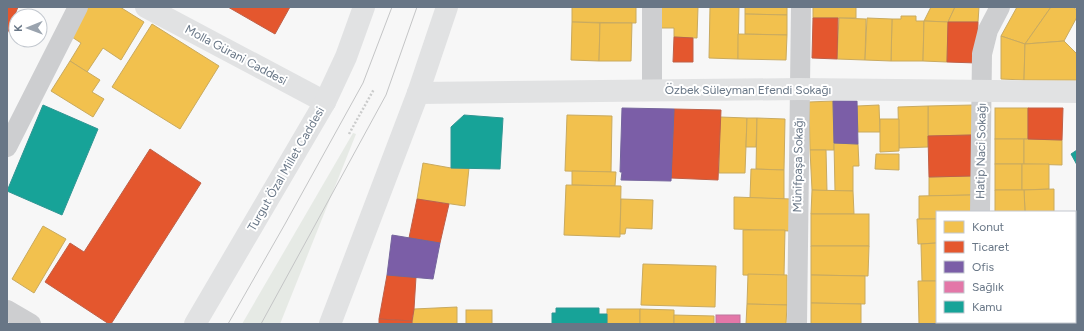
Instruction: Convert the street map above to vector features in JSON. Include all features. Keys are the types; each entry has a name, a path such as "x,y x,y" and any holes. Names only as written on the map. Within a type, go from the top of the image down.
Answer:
{"street":[{"path":"7,147 78,7"},
{"name":"Molla Gürani Caddesi","path":"146,7 325,102"},
{"name":"Turgut Özal Millet Caddesi","path":"195,324 325,102 346,57 364,7"},
{"path":"330,324 418,93 447,7"},
{"path":"652,7 652,90"},
{"name":"Münifpaşa Sokağı","path":"797,324 801,7"},
{"name":"Hatip Naci Sokağı","path":"980,211 982,54 988,30 1000,7"},
{"name":"Özbek Süleyman Efendi Sokağı","path":"418,93 799,89 1077,92"},
{"path":"7,310 31,324"}],"path":[{"path":"348,134 374,89"}],"shaded area":[{"path":"353,133 356,134 280,324 242,324"}],"building: Konut":[{"path":"82,7 120,7 144,22 121,60 103,48 87,72 70,61 81,43 66,33"},
{"path":"572,7 636,7 636,23 572,22"},
{"path":"660,7 698,7 697,38 674,37 674,28 659,28"},
{"path":"710,7 739,7 738,59 709,58"},
{"path":"745,7 787,7 787,15 745,14"},
{"path":"813,7 856,7 856,18 813,18"},
{"path":"931,7 955,7 948,22 924,21"},
{"path":"955,7 979,7 978,22 948,22"},
{"path":"1017,7 1051,7 1025,44 1001,36"},
{"path":"1051,7 1073,7 1077,10 1077,17 1064,41 1025,44"},
{"path":"745,14 787,15 787,35 745,34"},
{"path":"901,16 916,16 916,21 924,21 923,61 891,61 892,19 901,19"},
{"path":"839,18 866,19 865,60 837,59"},
{"path":"867,18 892,19 891,61 865,60"},
{"path":"924,21 948,22 947,62 923,61"},
{"path":"572,22 600,23 599,61 571,60"},
{"path":"600,23 632,23 631,61 599,61"},
{"path":"152,24 219,66 180,129 112,87"},
{"path":"738,34 787,35 786,60 738,59"},
{"path":"1001,36 1025,44 1024,80 1001,79"},
{"path":"1064,41 1077,54 1077,80 1024,80 1025,44"},
{"path":"70,61 100,80 92,92 104,99 93,117 51,91"},
{"path":"833,101 834,150 810,150 809,102"},
{"path":"879,105 880,132 858,132 857,106"},
{"path":"973,105 974,135 928,136 928,106"},
{"path":"928,106 928,147 899,148 898,107"},
{"path":"995,108 1028,108 1028,139 995,139"},
{"path":"567,115 612,116 611,172 565,171"},
{"path":"720,117 747,118 745,173 719,173"},
{"path":"747,118 757,118 756,147 746,147"},
{"path":"757,118 785,119 784,170 756,169"},
{"path":"880,119 899,119 899,151 880,152"},
{"path":"995,139 1024,139 1024,164 995,164"},
{"path":"1024,139 1062,140 1062,165 1024,164"},
{"path":"834,143 858,144 859,166 853,166 853,191 835,191"},
{"path":"810,150 826,150 827,191 812,190"},
{"path":"876,154 899,154 899,170 875,169"},
{"path":"423,163 451,168 469,168 465,206 417,199"},
{"path":"995,164 1022,164 1022,190 995,190"},
{"path":"1022,164 1049,164 1049,189 1022,190"},
{"path":"751,169 784,170 784,199 750,198"},
{"path":"572,171 616,172 615,186 572,185"},
{"path":"971,176 971,195 929,196 929,177"},
{"path":"566,185 621,186 620,237 564,235"},
{"path":"1054,189 1054,211 1025,211 1024,190"},
{"path":"812,190 853,191 854,214 811,214"},
{"path":"995,190 1024,190 1025,211 995,211"},
{"path":"971,195 971,211 936,211 936,219 919,219 919,196"},
{"path":"734,197 791,199 790,231 734,229"},
{"path":"621,199 653,200 652,229 626,228 625,234 620,234"},
{"path":"811,214 869,214 869,246 811,246"},
{"path":"917,219 936,219 936,243 918,244"},
{"path":"43,226 66,239 34,293 12,279"},
{"path":"743,230 785,230 784,276 743,275"},
{"path":"936,243 936,281 922,281 921,244"},
{"path":"811,246 869,246 868,276 811,275"},
{"path":"643,264 716,266 715,307 641,305"},
{"path":"748,274 787,275 787,305 747,304"},
{"path":"811,275 865,276 865,304 811,303"},
{"path":"918,281 936,281 936,323 959,323 919,324"},
{"path":"811,303 861,304 861,324 811,324"},
{"path":"747,304 787,305 786,324 746,324"},
{"path":"457,307 457,324 412,324 414,309"},
{"path":"607,309 640,309 640,324 607,324"},
{"path":"640,309 674,310 674,324 640,324"},
{"path":"466,310 492,310 492,324 466,324"},
{"path":"674,315 714,316 714,324 674,324"},
{"path":"965,323 965,324 918,324"},
{"path":"993,323 1007,323 1007,324"},
{"path":"1007,323 1030,323 1029,324"},
{"path":"1030,323 1058,323 1058,324"}],"building: Ticaret":[{"path":"7,7 18,7 8,8 7,34"},
{"path":"228,7 290,7 275,34"},
{"path":"813,18 838,18 837,59 812,58"},
{"path":"948,22 978,22 977,63 947,62"},
{"path":"674,37 693,38 693,62 673,62"},
{"path":"1028,108 1063,108 1062,140 1028,139"},
{"path":"674,109 721,110 718,180 671,178"},
{"path":"971,135 971,176 929,177 928,136"},
{"path":"150,149 201,183 111,324 109,324 45,282 70,243 84,252"},
{"path":"417,199 449,204 440,243 409,238"},
{"path":"387,275 416,277 412,321 379,319"},
{"path":"379,319 412,321 412,324 379,324"}],"building: Ofis":[{"path":"833,101 857,101 858,144 834,143"},
{"path":"622,108 674,109 671,181 621,180"},
{"path":"392,235 440,243 433,279 387,275"}],"building: Sağlık":[{"path":"716,315 740,315 740,324 716,324"}],"building: Kamu":[{"path":"43,105 98,129 62,215 7,191"},
{"path":"464,115 503,118 500,169 451,168 451,127"},
{"path":"1077,150 1077,165 1071,154"},
{"path":"556,308 599,308 599,314 607,314 607,324 552,324 552,313 556,313"}],"tram line":[{"path":"228,324 363,83 392,7"},
{"path":"261,324 386,95 417,7"}]}
